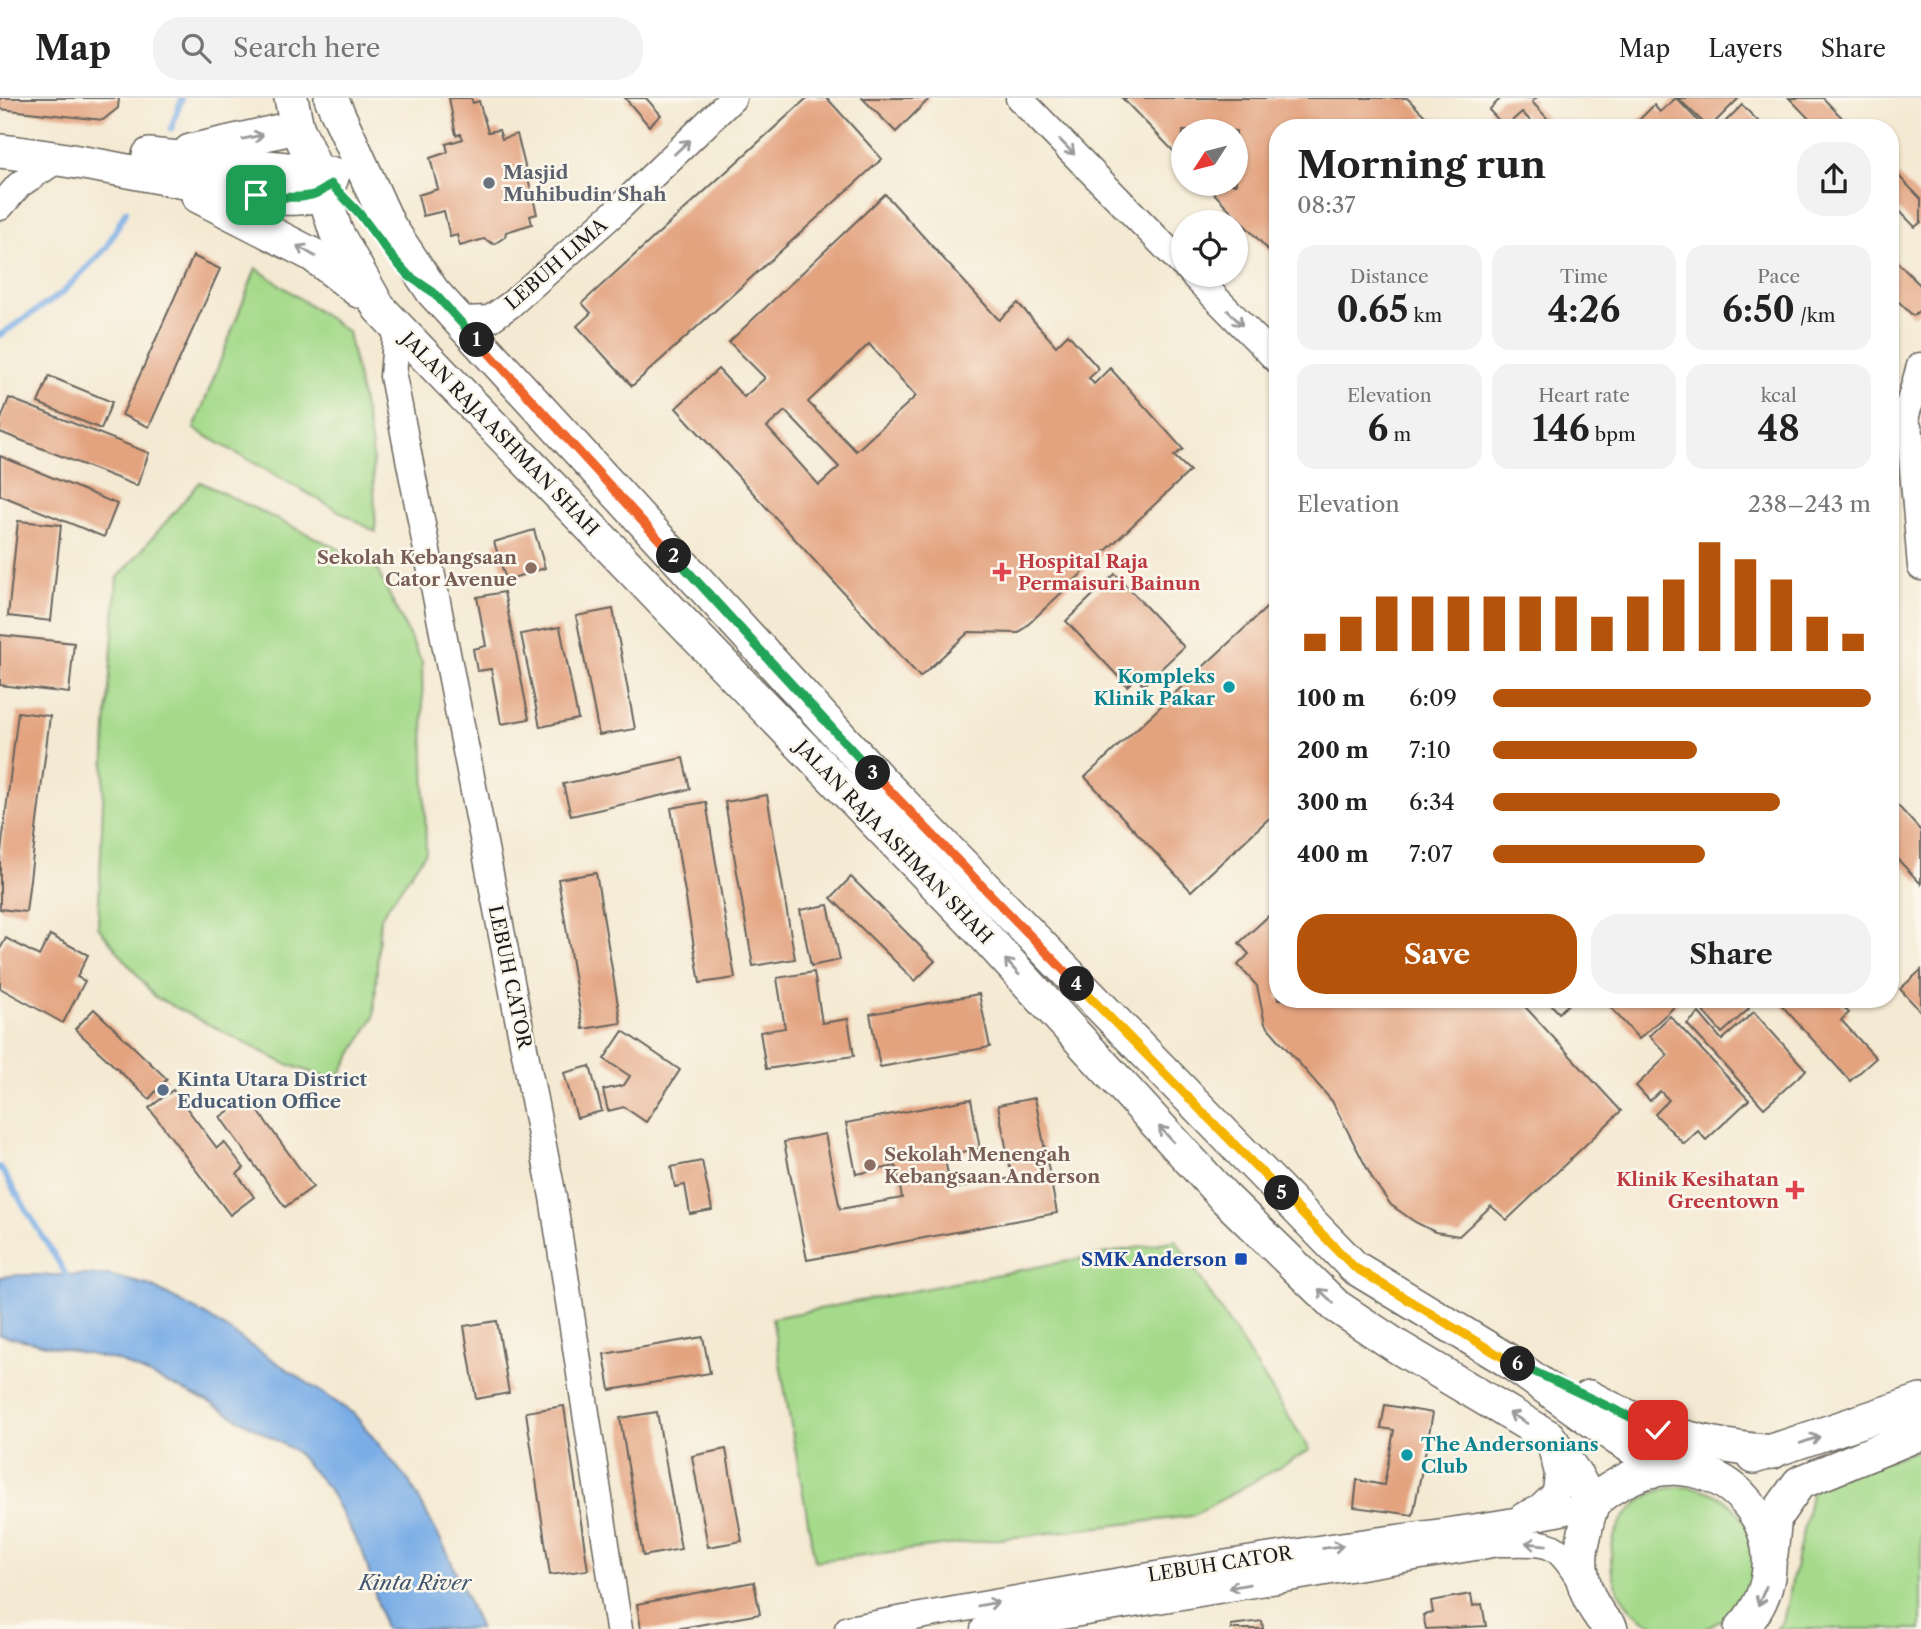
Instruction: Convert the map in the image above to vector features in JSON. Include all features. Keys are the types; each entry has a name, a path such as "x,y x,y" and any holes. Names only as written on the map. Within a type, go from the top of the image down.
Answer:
{"main road":[{"path":"0,133 162,167 256,195 297,197 324,183 334,167 332,150 315,98"},
{"name":"JALAN RAJA ASHMAN SHAH","path":"331,98 389,226 433,292 879,779 1354,1267 1507,1360 1618,1439 1664,1467"},
{"path":"162,167 294,113"},
{"name":"JALAN RAJA ASHMAN SHAH","path":"294,113 324,183 348,257 388,318 972,922 1224,1197 1327,1297 1398,1347 1549,1437 1592,1505"},
{"path":"0,150 162,167 313,255 388,318"},
{"path":"324,183 409,276 433,292"},
{"path":"1507,1360 1532,1368 1624,1416 1670,1434 1711,1445 1773,1452"},
{"path":"1697,1471 1773,1452 1921,1401"},
{"path":"1741,1629 1754,1615 1767,1588 1775,1517 1798,1483 1921,1433"},
{"path":"1611,1629 1598,1616 1584,1586 1581,1549 1592,1505 1605,1492 1633,1476 1664,1467 1697,1471 1727,1482 1749,1502 1764,1528 1770,1558"}],"street":[{"name":"LEBUH LIMA","path":"459,320 490,319 510,305 604,222 733,98"},
{"path":"1019,98 1171,253"},
{"path":"0,207 19,185 60,158"},
{"path":"1205,287 1269,352"},
{"name":"LEBUH CATOR","path":"388,318 393,376 568,1283 619,1629"},
{"path":"1899,383 1920,366"},
{"path":"1920,366 1902,421 1921,567"},
{"path":"1502,1525 1539,1508 1556,1493 1558,1473 1549,1437"},
{"name":"LEBUH CATOR","path":"848,1629 1117,1581 1382,1539 1502,1525 1592,1505"},
{"name":"LEBUH CATOR","path":"984,1629 1499,1543 1544,1543 1564,1554 1584,1586"}],"green space":[{"path":"256,268 348,332 372,446 376,532 194,429"},
{"path":"200,482 376,567 422,662 426,852 380,918 374,1017 336,1081 284,1063 155,997 98,927 106,728 117,579"},
{"path":"1176,1240 1310,1450 1192,1516 815,1561 772,1318"},
{"path":"1921,1449 1921,1629 1775,1629 1783,1622 1813,1486"},
{"path":"1669,1488 1697,1488 1723,1499 1743,1519 1754,1545 1754,1573 1743,1599 1723,1619 1697,1630 1669,1630 1643,1619 1623,1599 1612,1573 1612,1545 1623,1519 1643,1499"}],"water":[{"name":"Kinta River","path":"108,1275 151,1286 207,1316 354,1414 411,1484 448,1554 480,1629 385,1629 364,1555 328,1488 295,1451 207,1401 119,1361 0,1335 0,1277"}],"building":[{"path":"0,98 119,98 118,108 103,120 0,109"},
{"path":"449,98 471,98 473,103 479,101 488,132 499,130 502,139 517,134 537,214 530,216 532,224 506,232 505,237 494,244 484,239 460,246 457,235 450,237 444,211 423,216 418,195 438,189 430,158 448,152 446,144 463,139 461,134 456,135"},
{"path":"625,98 646,98 661,115 649,126"},
{"path":"807,98 827,98 882,159 632,386 577,326 591,313 582,303"},
{"path":"862,98 930,98 896,132"},
{"path":"1122,98 1407,98 1425,116 1422,119 1269,119 1269,251 1248,229 1248,210 1230,210 1217,196 1248,196 1248,119 1171,119 1171,149"},
{"path":"1501,98 1536,98 1532,102 1547,118 1529,119 1522,112 1514,119 1497,119 1489,110"},
{"path":"1676,98 1696,119 1640,119 1654,105 1660,112"},
{"path":"1678,98 1739,98 1718,119 1700,119"},
{"path":"1789,98 1823,98 1843,119 1809,119"},
{"path":"1742,105 1756,119 1728,119"},
{"path":"1899,176 1921,199 1921,222 1915,227 1899,210"},
{"path":"885,194 999,320 1018,303 1056,346 1068,334 1099,369 1089,378 1094,384 1110,368 1183,449 1174,456 1190,471 1019,633 969,632 920,677 676,408 718,369 744,397 765,378 729,342","holes":["869,344 916,396 856,451 808,402","785,411 839,467 819,485 767,427"]},
{"path":"193,256 220,269 149,427 122,415"},
{"path":"1899,264 1921,286 1921,309 1913,316 1899,302"},
{"path":"49,376 112,402 101,429 38,403"},
{"path":"9,398 149,453 137,486 0,432 0,422"},
{"path":"0,456 117,504 104,537 0,495"},
{"path":"18,521 61,525 51,621 8,616"},
{"path":"534,530 545,568 506,580 494,542"},
{"path":"1115,574 1184,647 1144,685 1136,678 1127,686 1066,621"},
{"path":"504,592 529,719 501,724 491,669 477,671 473,649 486,646 477,597"},
{"name":"Kompleks Klinik Pakar","path":"1269,605 1269,818 1191,891 1085,777"},
{"path":"613,609 635,729 599,735 576,616"},
{"path":"560,627 578,719 540,727 521,634"},
{"path":"0,635 74,643 69,693 0,685"},
{"path":"18,712 50,716 26,912 0,909 0,860"},
{"path":"683,758 690,789 571,816 563,784"},
{"path":"767,795 795,959 753,966 725,802"},
{"path":"706,802 735,978 700,983 671,808"},
{"path":"1899,807 1921,831 1921,884 1899,861"},
{"path":"596,873 621,1023 583,1029 558,879"},
{"path":"851,877 935,961 915,981 831,898"},
{"path":"828,905 840,960 811,966 800,910"},
{"path":"1269,916 1269,1008 1526,1008 1621,1111 1507,1220 1491,1206 1459,1236 1435,1232 1391,1205 1373,1180 1332,1101 1265,1024 1257,986 1238,965 1249,954 1239,943"},
{"path":"50,935 88,955 77,977 85,981 63,1023 0,988 0,949 6,938 39,956"},
{"path":"1921,970 1921,1012 1900,989"},
{"path":"814,972 822,1023 848,1019 854,1056 766,1069 760,1032 785,1028 777,978"},
{"path":"979,994 990,1047 880,1067 870,1014"},
{"path":"1611,1008 1673,1008 1639,1039"},
{"path":"1700,1008 1748,1008 1749,1009 1722,1033"},
{"path":"1784,1008 1845,1008 1849,1013 1841,1020 1876,1058 1850,1081"},
{"path":"94,1009 167,1079 149,1099 75,1029"},
{"path":"1754,1012 1806,1070 1764,1108 1687,1024 1699,1013 1722,1040"},
{"path":"1670,1016 1749,1100 1706,1140 1698,1131 1684,1144 1655,1114 1669,1100 1660,1091 1650,1101 1636,1086 1668,1055 1649,1036"},
{"path":"623,1031 680,1070 646,1122 624,1107 608,1111 603,1090 624,1085 630,1076 604,1059"},
{"path":"590,1066 602,1111 577,1118 564,1073"},
{"path":"173,1090 217,1148 224,1142 244,1168 237,1174 254,1197 230,1215 149,1108"},
{"path":"248,1097 313,1187 285,1207 220,1117"},
{"path":"1035,1098 1057,1213 807,1260 784,1142 825,1134 840,1209 902,1198 896,1166 856,1174 846,1123 971,1099 980,1149 944,1155 951,1189 1012,1178 998,1105"},
{"path":"702,1161 712,1210 690,1214 685,1185 675,1187 671,1167"},
{"path":"497,1321 509,1393 476,1399 464,1326"},
{"path":"703,1337 710,1373 610,1390 604,1354"},
{"name":"The Andersonians Club","path":"1385,1405 1433,1413 1413,1515 1354,1507 1357,1480 1384,1485 1394,1430 1381,1428"},
{"path":"564,1406 588,1570 550,1575 526,1412"},
{"path":"657,1412 681,1549 643,1556 620,1418"},
{"path":"726,1449 742,1541 708,1547 692,1456"},
{"path":"754,1582 760,1614 676,1629 641,1629 637,1604"},
{"path":"1471,1594 1473,1606 1482,1604 1486,1626 1426,1629 1423,1615 1433,1613 1431,1601"},
{"path":"1262,1621 1263,1629 1231,1629 1231,1625"}],"waterway":[{"path":"171,129 182,98"},
{"path":"0,335 62,293 106,248 126,211"},
{"path":"0,1167 70,1281"}],"place":[{"name":"Masjid Muhibudin Shah","path":"489,183"},
{"name":"Sekolah Kebangsaan Cator Avenue","path":"531,568"},
{"name":"Hospital Raja Permaisuri Bainun","path":"1002,572"},
{"name":"Kompleks Klinik Pakar","path":"1229,687"},
{"name":"Kinta Utara District Education Office","path":"163,1090"},
{"name":"Sekolah Menengah Kebangsaan Anderson","path":"870,1165"},
{"name":"Klinik Kesihatan Greentown","path":"1795,1190"},
{"name":"SMK Anderson","path":"1241,1259"},
{"name":"The Andersonians Club","path":"1407,1455"}],"route":[{"path":"256,195 312,196 323,192 331,184 359,213 409,276 433,292 808,704 1354,1267 1507,1360 1532,1368 1624,1416 1658,1430"}]}
